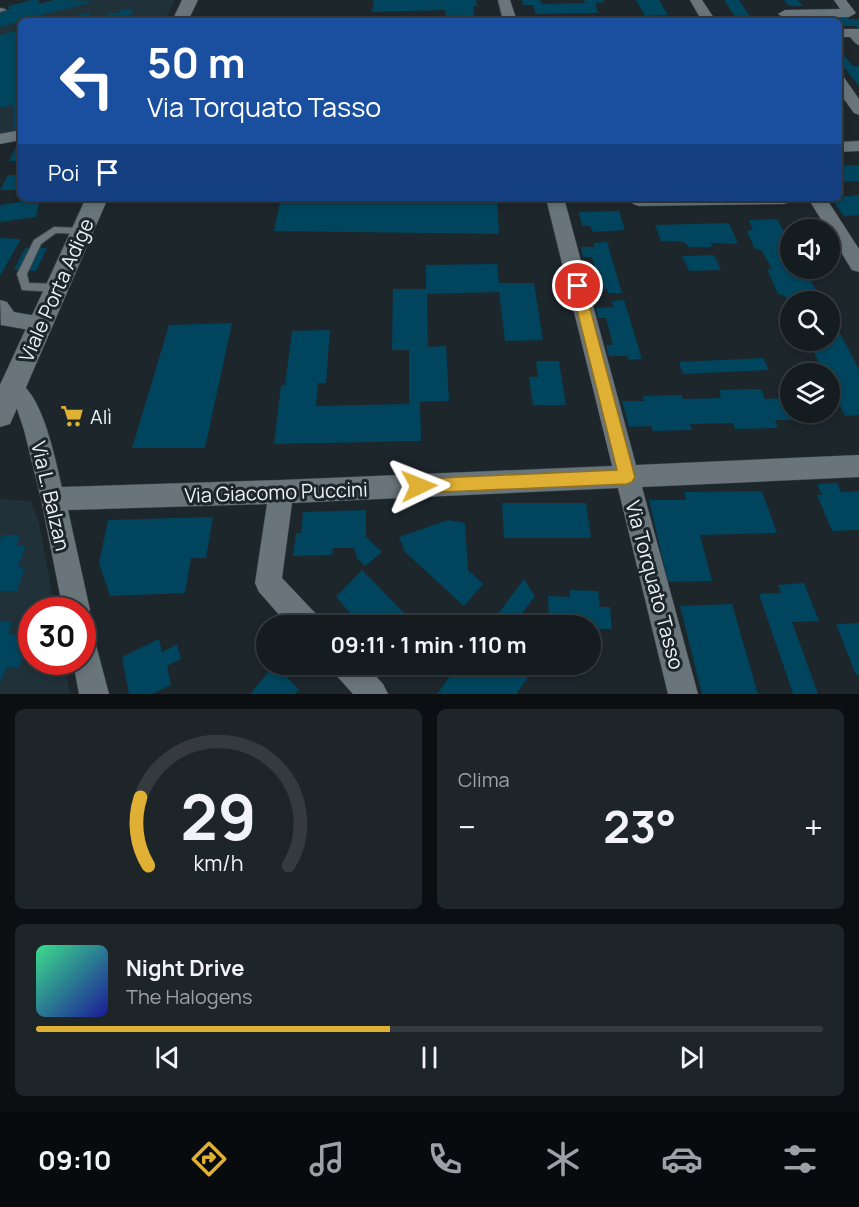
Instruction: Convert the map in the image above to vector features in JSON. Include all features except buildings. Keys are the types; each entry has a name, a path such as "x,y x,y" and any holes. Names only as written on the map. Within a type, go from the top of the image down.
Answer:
{"street":[{"path":"181,18 190,0"},
{"path":"504,0 509,18"},
{"path":"696,0 707,18"},
{"path":"775,0 784,14 791,18"},
{"path":"784,14 849,13 840,0"},
{"path":"842,85 859,110"},
{"path":"0,139 18,136"},
{"path":"842,147 859,147"},
{"name":"Viale Porta Adige","path":"0,415 96,201"},
{"name":"Via Torquato Tasso","path":"556,201 683,694"},
{"path":"819,201 859,265"},
{"path":"0,308 8,319 41,324"},
{"name":"Via L. Balzan","path":"12,388 26,404 53,499 73,597"},
{"name":"Via Giacomo Puccini","path":"53,499 281,492 859,466"},
{"path":"281,492 268,583 298,615"},
{"path":"90,675 94,694"},
{"path":"355,675 373,694"}],"lane":[{"path":"57,288 25,287 22,274 37,242 54,230 83,231"}],"shaded area":[{"path":"52,0 175,0 166,18 18,18 18,132 0,135 0,13"},
{"path":"0,499 31,501 39,523 53,597 18,597 18,675 66,675 70,694 0,694"}],"place":[{"name":"Alì","path":"72,416"}],"route":[{"path":"419,486 627,477 578,286"}]}
